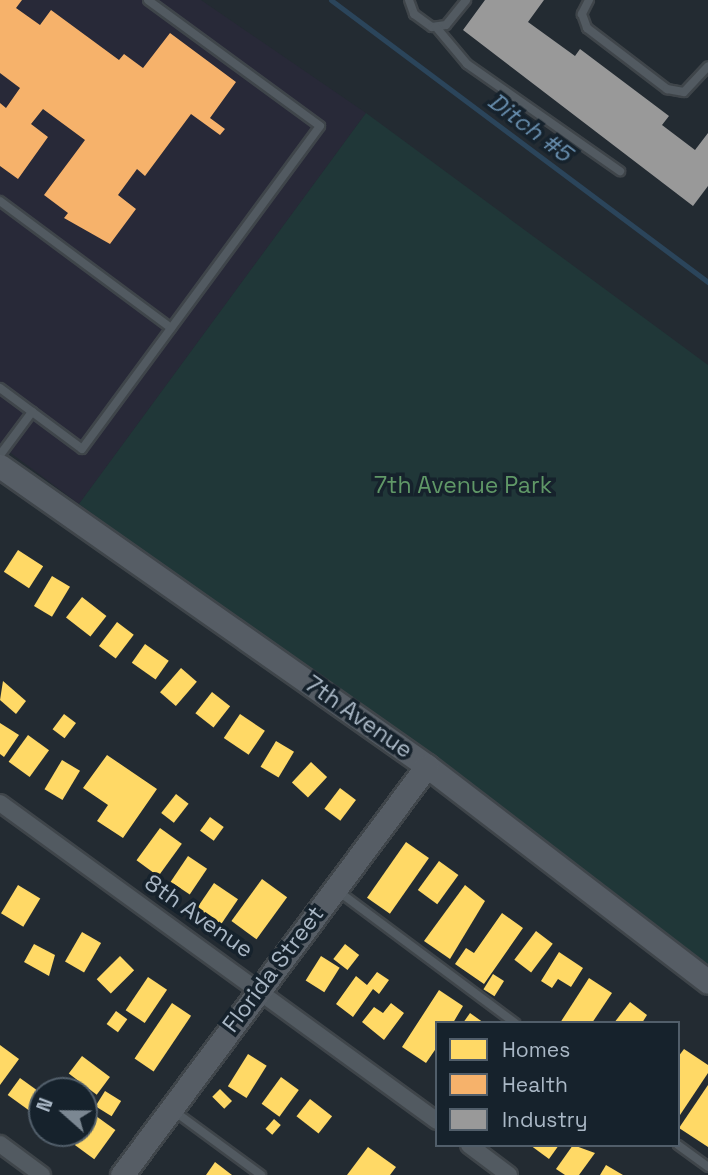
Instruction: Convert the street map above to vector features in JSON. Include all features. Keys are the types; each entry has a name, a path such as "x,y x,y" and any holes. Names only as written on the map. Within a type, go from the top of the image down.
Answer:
{"street":[{"name":"7th Avenue","path":"0,466 427,765 708,982"},
{"name":"Florida Street","path":"122,1175 258,986 427,765"},
{"name":"8th Avenue","path":"0,803 258,986 435,1119"},
{"path":"0,1144 42,1175"},
{"path":"472,1147 509,1175"}],"lane":[{"path":"0,388 82,449 320,126 148,0"},
{"path":"409,0 414,14 436,27 467,64 620,171"},
{"path":"436,27 446,25 466,0"},
{"path":"589,0 582,14 587,27 667,89 684,92 708,66"},
{"path":"0,201 171,328"},
{"path":"0,456 32,412"},
{"path":"334,888 512,1021"},
{"path":"172,1109 261,1175"},
{"path":"680,1146 708,1167"}],"shaded area":[{"path":"0,0 201,0 366,113 79,504 0,445"}],"green space":[{"name":"7th Avenue Park","path":"366,113 708,365 708,966 79,504"}],"building: Homes":[{"path":"18,550 43,566 29,588 4,572"},
{"path":"52,576 70,587 52,617 34,606"},
{"path":"82,597 106,616 90,637 66,617"},
{"path":"117,622 134,635 116,659 99,646"},
{"path":"145,644 169,661 156,679 132,663"},
{"path":"181,668 197,682 176,706 160,692"},
{"path":"3,681 26,701 16,714 0,700"},
{"path":"212,692 230,706 214,727 195,713"},
{"path":"64,714 76,723 65,738 53,729"},
{"path":"240,714 265,731 249,755 224,738"},
{"path":"0,723 19,735 4,757 0,754"},
{"path":"28,735 49,750 30,777 9,762"},
{"path":"276,741 294,752 279,778 261,767"},
{"path":"107,755 157,789 123,838 97,821 108,805 83,788"},
{"path":"62,760 80,771 62,800 44,789"},
{"path":"311,762 327,777 308,797 292,782"},
{"path":"340,788 356,800 340,821 324,809"},
{"path":"176,794 189,804 174,823 161,813"},
{"path":"210,817 224,827 214,841 200,831"},
{"path":"160,828 182,844 158,876 136,860"},
{"path":"406,842 429,858 390,914 367,898"},
{"path":"188,856 207,869 190,895 171,882"},
{"path":"439,861 458,875 437,904 418,890"},
{"path":"262,879 287,897 257,939 231,921"},
{"path":"214,883 238,899 221,924 197,908"},
{"path":"18,885 40,898 23,927 1,913"},
{"path":"465,885 485,901 450,959 424,941"},
{"path":"502,913 523,928 484,984 455,964 466,948 474,953"},
{"path":"536,931 553,944 531,972 514,960"},
{"path":"82,932 101,943 84,972 65,961"},
{"path":"34,944 55,955 49,976 24,962"},
{"path":"345,944 359,955 347,970 333,959"},
{"path":"559,952 583,968 571,987 558,979 552,988 541,981"},
{"path":"120,956 134,970 111,993 97,979"},
{"path":"321,956 340,968 324,992 306,981"},
{"path":"377,972 389,980 379,994 373,989 353,1017 336,1004 356,976 367,985"},
{"path":"493,974 504,981 494,996 483,989"},
{"path":"148,977 167,990 145,1023 126,1010"},
{"path":"589,978 612,993 593,1021 561,1021"},
{"path":"439,990 463,1006 454,1021 435,1021 435,1050 426,1063 402,1047"},
{"path":"630,1002 647,1015 643,1021 616,1021"},
{"path":"172,1003 191,1016 154,1071 135,1059"},
{"path":"391,1003 404,1013 384,1040 362,1022 374,1007 383,1013"},
{"path":"116,1011 127,1019 118,1032 107,1024"},
{"path":"470,1013 481,1021 464,1021"},
{"path":"0,1045 19,1059 0,1085"},
{"path":"684,1049 708,1065 708,1073 680,1115 680,1054"},
{"path":"248,1054 267,1066 247,1098 228,1086"},
{"path":"82,1056 110,1077 98,1093 98,1077 73,1077 69,1074"},
{"path":"281,1077 299,1090 279,1117 262,1104"},
{"path":"20,1078 28,1084 28,1110 8,1095"},
{"path":"708,1085 708,1147 680,1127"},
{"path":"220,1089 232,1101 224,1109 212,1097"},
{"path":"105,1091 121,1101 112,1116 98,1108 98,1102"},
{"path":"310,1099 332,1116 319,1134 296,1116"},
{"path":"98,1117 115,1130 94,1159 77,1147 98,1147"},
{"path":"274,1119 281,1125 272,1135 265,1129"},
{"path":"368,1147 396,1167 390,1175 347,1175"},
{"path":"533,1147 558,1147 549,1159"},
{"path":"572,1147 595,1153 579,1175 565,1175 556,1169"},
{"path":"215,1162 232,1175 206,1175"},
{"path":"606,1165 623,1175 600,1175"}],"building: Health":[{"path":"0,0 22,0 16,8 40,25 51,10 119,60 124,54 143,68 170,33 236,82 210,118 225,129 220,135 191,114 145,176 137,169 118,195 136,209 110,244 64,218 68,213 44,195 85,140 43,109 31,124 48,137 18,179 0,166 0,103 6,108 20,88 0,73"}],"building: Industry":[{"path":"485,0 544,0 528,22 575,56 580,49 669,116 662,125 695,150 708,133 708,186 693,206 463,30"}],"waterway":[{"name":"Ditch #5","path":"331,0 708,282"}]}
